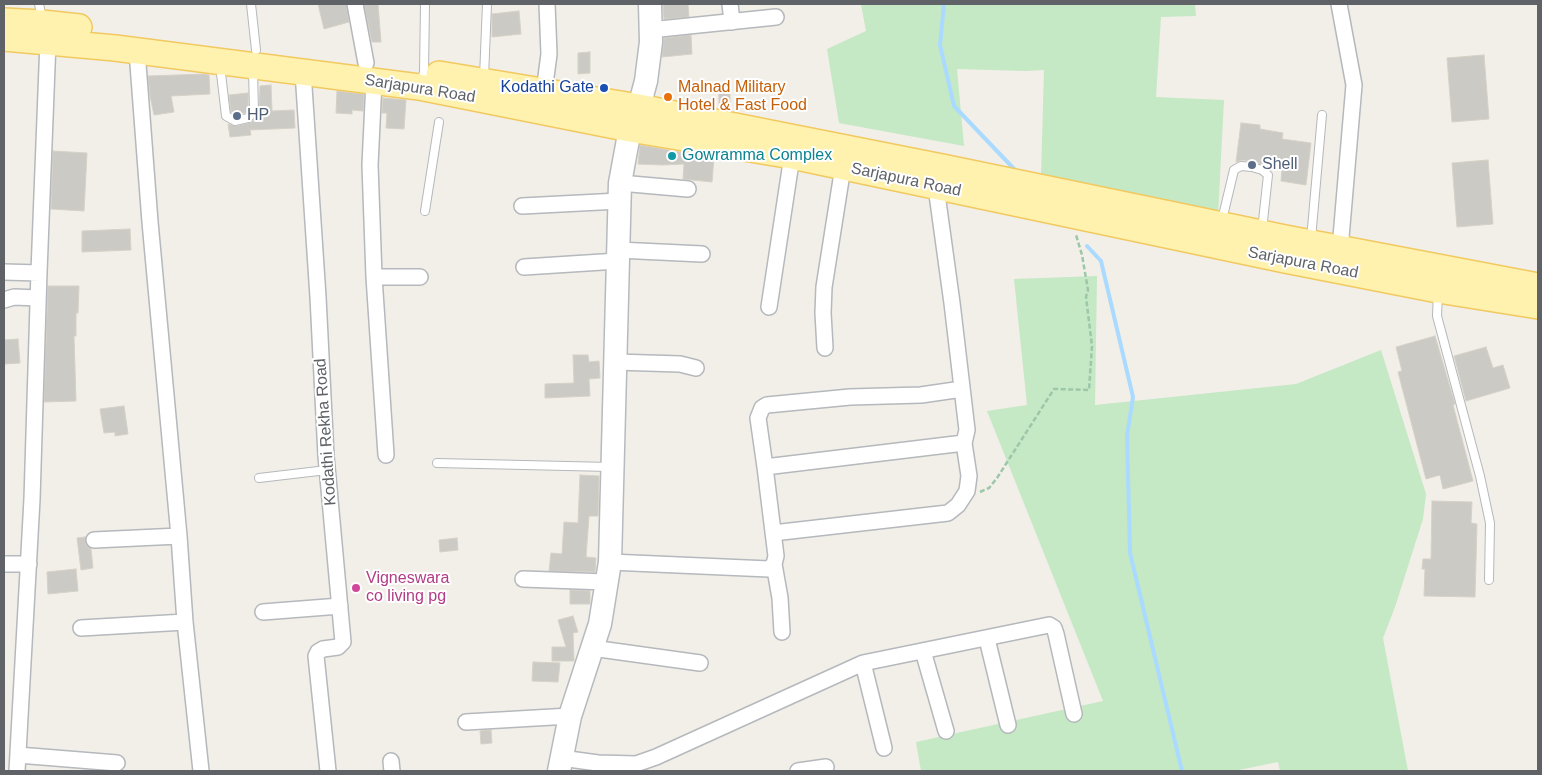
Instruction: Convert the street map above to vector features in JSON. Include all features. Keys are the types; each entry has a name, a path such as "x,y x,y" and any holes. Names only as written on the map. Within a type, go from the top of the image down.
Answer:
{"main road":[{"name":"Sarjapura Road","path":"4,21 43,22 141,34 255,58 303,72 370,72"},
{"name":"Sarjapura Road","path":"4,38 43,22 137,51 219,61 255,58 370,72 432,88 947,168 1340,249 1412,273 1438,290 1538,306"},
{"name":"Sarjapura Road","path":"432,88 484,82 558,93 634,118 792,156 1070,214 1412,273 1538,286"}],"street":[{"path":"355,4 370,72 370,165 374,277 386,455"},
{"path":"544,92 549,54 547,4"},
{"path":"650,4 650,42 646,81 634,118 620,192 608,572 600,624 570,716 560,765 636,764 863,663 1049,625 1054,628 1074,714"},
{"path":"730,4 732,22"},
{"path":"1339,4 1354,85 1340,249"},
{"path":"650,30 776,17"},
{"path":"17,771 32,499 43,22"},
{"path":"137,51 185,622 201,771"},
{"name":"Kodathi Rekha Road","path":"303,72 327,470 343,642 338,647 323,649 316,656 328,771"},
{"path":"769,307 792,156"},
{"path":"825,348 824,287 843,167"},
{"path":"773,533 948,513 958,505 967,491 969,476 964,443 966,430 962,389 936,186"},
{"path":"522,206 620,192 688,189"},
{"path":"524,267 618,255 702,254"},
{"path":"4,272 38,273"},
{"path":"374,277 420,277"},
{"path":"4,300 14,297 38,298"},
{"path":"615,362 680,364 696,368"},
{"path":"782,632 780,598 774,564 776,556 758,418 759,412 767,405 857,396 921,395 962,389"},
{"path":"765,467 964,443"},
{"path":"94,540 179,536"},
{"path":"4,564 29,564"},
{"path":"523,579 608,572 769,569 774,564"},
{"path":"263,612 340,606"},
{"path":"81,628 185,622"},
{"path":"987,638 1008,724"},
{"path":"592,648 700,663"},
{"path":"923,651 946,731"},
{"path":"863,663 884,748"},
{"path":"466,722 570,716"},
{"path":"18,755 117,763"},
{"path":"798,771 826,767"}],"lane":[{"path":"219,61 227,117 235,120 248,118 254,112 255,58 251,4"},
{"path":"425,4 432,88"},
{"path":"484,82 487,4"},
{"path":"1310,243 1322,115"},
{"path":"425,211 439,122"},
{"path":"1221,225 1234,170 1241,166 1252,167 1262,170 1268,175 1262,234"},
{"path":"1438,290 1437,316 1480,476 1490,523 1489,580"},
{"path":"437,462 612,467"},
{"path":"259,478 327,470"}],"path":[{"path":"962,498 978,494 989,488 1054,389 1090,390 1092,346 1086,297 1088,290 1082,255 1070,214"}],"green space":[{"path":"861,4 1195,4 1196,16 1161,17 1156,97 1224,100 1218,215 1041,177 1044,70 957,69 964,146 839,123 827,49 866,31"},
{"path":"1097,276 1095,405 1296,384 1381,350 1426,494 1423,519 1383,638 1408,771 1280,771 1278,762 1234,771 921,771 916,742 1103,701 987,411 1027,405 1014,279"}],"building":[{"path":"318,4 346,4 349,22 324,29"},
{"path":"364,4 378,4 381,42 372,42"},
{"path":"663,4 688,4 689,17 664,19"},
{"path":"519,11 521,34 492,37 492,14"},
{"path":"691,35 692,54 662,57 664,38"},
{"path":"590,52 590,73 578,74 578,53"},
{"path":"1484,55 1489,119 1452,122 1447,58"},
{"path":"209,75 210,94 171,96 174,112 154,115 148,76"},
{"path":"719,83 730,83 730,107 719,107"},
{"path":"271,85 272,111 294,110 295,128 250,130 251,135 230,137 228,124 236,126 252,122 259,114 260,86"},
{"path":"337,91 364,94 363,111 352,110 352,114 336,113"},
{"path":"248,93 248,110 245,113 236,115 231,112 229,95"},
{"path":"383,98 406,100 404,129 386,128 387,113 382,113"},
{"path":"1241,123 1260,125 1260,129 1283,133 1282,139 1311,143 1306,185 1281,181 1282,170 1268,168 1253,161 1242,160 1236,162"},
{"path":"640,145 714,158 712,182 683,179 684,164 638,164"},
{"path":"53,151 87,153 84,211 51,209"},
{"path":"1488,160 1493,224 1457,227 1452,163"},
{"path":"130,229 131,250 82,252 82,231"},
{"path":"48,286 79,286 76,336 74,336 76,401 44,402"},
{"path":"1435,336 1455,404 1453,405 1473,481 1443,489 1440,475 1426,479 1398,372 1402,371 1396,347"},
{"path":"18,339 20,363 4,364 4,340"},
{"path":"1486,347 1493,368 1503,365 1510,388 1466,401 1454,356"},
{"path":"573,355 588,355 589,362 599,361 600,378 589,379 590,396 545,398 545,384 574,383"},
{"path":"124,406 128,434 115,436 115,432 104,433 100,409"},
{"path":"580,475 599,476 598,516 589,516 586,557 596,558 595,572 549,571 551,553 562,554 564,522 578,523"},
{"path":"1432,501 1472,502 1471,523 1477,524 1475,597 1424,596 1425,569 1422,569 1423,559 1431,559"},
{"path":"85,537 86,545 91,549 93,568 81,570 77,538"},
{"path":"457,538 458,550 440,552 439,540"},
{"path":"76,569 78,591 48,594 47,572"},
{"path":"570,590 590,591 590,604 570,604"},
{"path":"573,616 578,632 573,633 574,661 552,661 552,647 566,647 558,620"},
{"path":"533,662 560,663 558,682 532,681"},
{"path":"491,730 492,743 481,744 480,731"}],"waterway":[{"path":"944,4 940,45 954,106 1016,171"},
{"path":"1087,246 1101,261 1133,397 1127,436 1130,553 1182,771"}],"place":[{"name":"Kodathi Gate","path":"604,88"},
{"name":"Malnad Military Hotel & Fast Food","path":"668,97"},
{"name":"HP","path":"237,116"},
{"name":"Gowramma Complex","path":"672,156"},
{"name":"Shell","path":"1252,165"},
{"name":"Vigneswara co living pg","path":"356,588"}]}
